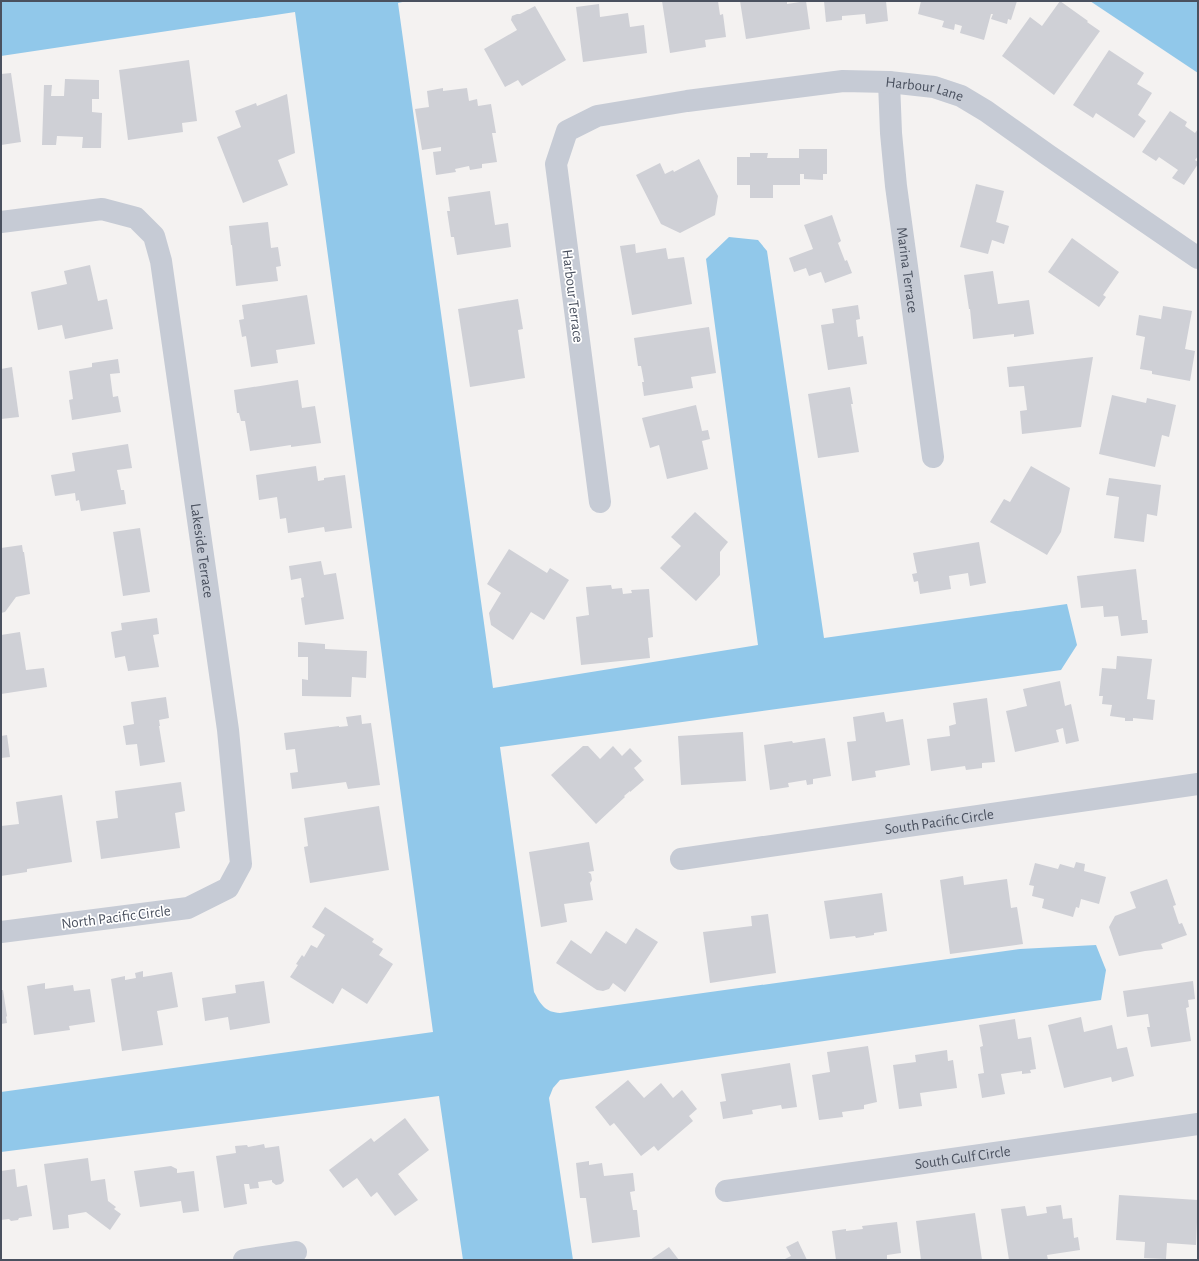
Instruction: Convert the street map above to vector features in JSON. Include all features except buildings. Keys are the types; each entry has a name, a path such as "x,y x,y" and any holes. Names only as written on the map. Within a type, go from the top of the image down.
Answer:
{"street":[{"name":"Harbour Lane","path":"603,116 687,101 843,81 889,82 934,87 960,96 986,111 1198,258"},
{"name":"Marina Terrace","path":"889,82 891,133 896,186 933,457"},
{"name":"Harbour Terrace","path":"600,502 556,164 567,131 597,116 603,116"},
{"name":"Lakeside Terrace","path":"1,222 102,208 136,218 154,236 161,261 228,730 241,864 228,888"},
{"name":"South Pacific Circle","path":"680,859 1198,784"},
{"name":"North Pacific Circle","path":"1,932 188,908 228,888"},
{"name":"South Gulf Circle","path":"726,1191 1198,1124"},
{"path":"244,1260 296,1252"}],"water":[{"path":"1,1 407,1 398,3 493,688 758,645 706,259 729,237 758,240 767,251 824,638 1067,604 1077,645 1061,670 500,747 534,992 544,1007 551,1011 560,1013 1020,949 1096,945 1106,970 1101,1000 560,1080 553,1088 549,1098 573,1260 463,1260 439,1096 1,1152 1,1092 433,1032 295,12 1,56"},
{"path":"1090,1 1198,1 1198,73"}]}
